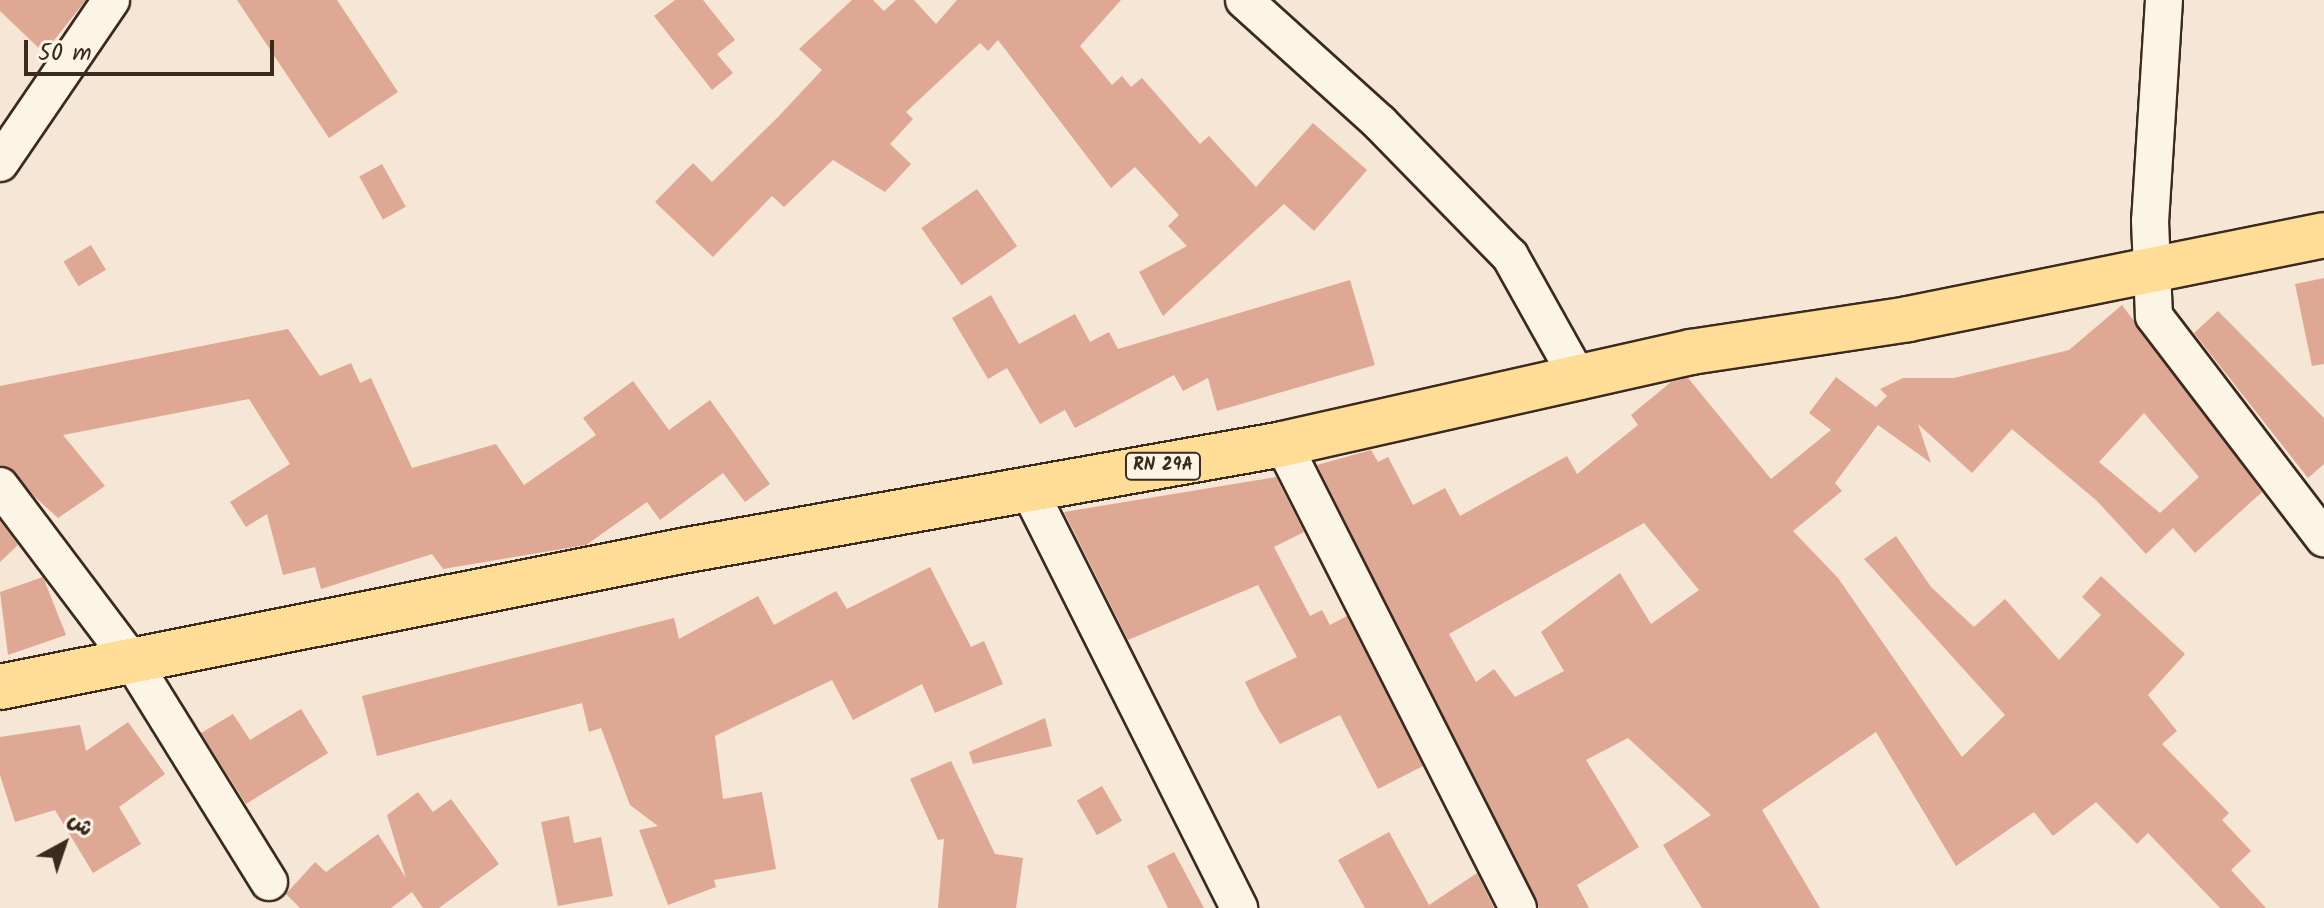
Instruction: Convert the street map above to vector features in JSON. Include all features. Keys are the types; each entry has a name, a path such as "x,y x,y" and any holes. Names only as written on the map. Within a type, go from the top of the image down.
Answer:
{"main road":[{"name":"RN 29A","path":"5,690 132,661 1283,444 1580,381 1691,352 1908,319 2324,235"}],"street":[{"path":"0,163 111,0"},
{"path":"1244,0 1380,123 1510,256 1580,381"},
{"path":"2164,0 2151,270 2154,316 2324,538"},
{"path":"1283,444 1518,908"},
{"path":"0,486 132,661 269,882"},
{"path":"1029,490 1239,908"}],"building":[{"path":"0,0 86,0 44,53 0,11"},
{"path":"237,0 337,0 398,92 329,138"},
{"path":"675,0 703,0 735,40 717,54 733,73 712,90 654,16"},
{"path":"852,0 873,0 884,11 896,0 914,0 936,24 957,0 1121,0 1080,46 1112,85 1122,76 1131,87 1142,78 1200,144 1209,136 1256,187 1313,123 1367,170 1314,231 1284,204 1163,316 1139,272 1187,246 1168,226 1179,215 1135,167 1111,188 998,40 988,51 980,43 906,112 913,119 890,144 911,164 885,192 833,160 784,207 772,196 713,257 655,202 693,163 712,182 778,117 822,70 799,49"},
{"path":"382,164 406,207 383,219 359,177"},
{"path":"977,189 1017,246 961,285 921,228"},
{"path":"91,245 106,270 79,286 64,261"},
{"path":"2324,278 2324,364 2312,366 2295,284"},
{"path":"1350,280 1375,365 1217,411 1208,378 1183,391 1174,375 1075,428 1065,410 1040,424 1007,368 988,379 952,318 991,295 1019,344 1075,314 1090,342 1109,332 1118,349"},
{"path":"2122,305 2262,492 2195,553 2173,528 2146,554 2097,501 2012,429 1972,473 1918,424 1931,463 1878,425 1835,483 1842,491 1793,531 1838,578 1962,757 2005,715 1864,559 1896,536 1931,587 1974,627 2005,599 2059,660 2101,615 2082,597 2101,576 2185,654 2148,695 2177,731 2162,744 2229,813 2222,820 2251,851 2231,870 2266,908 2220,908 2148,833 2137,844 2096,802 2053,836 2034,812 1956,866 1876,732 1762,810 1820,908 1702,908 1663,845 1711,815 1628,738 1586,760 1639,847 1577,885 1589,908 1539,908 1317,465 1371,450 1378,462 1388,457 1413,505 1445,488 1460,516 1567,456 1577,474 1638,425 1631,415 1671,382 1688,378 1771,479 1831,430 1809,413 1836,377 1876,407 1887,396 1880,389 1903,378 1954,378 2069,350","holes":["2144,413 2199,477 2160,513 2099,462","1644,523 1699,590 1651,624 1620,573 1541,632 1564,671 1515,697 1494,669 1476,682 1449,634"]},
{"path":"2218,311 2324,418 2324,464 2308,478 2194,333"},
{"path":"288,329 320,376 351,363 360,383 371,378 412,468 496,444 524,485 596,435 583,418 633,381 669,430 710,400 770,484 745,502 723,473 660,520 647,502 586,545 443,569 432,554 321,589 315,567 283,575 267,514 246,527 230,502 290,464 249,399 63,435 105,486 58,518 0,465 0,386"},
{"path":"1276,477 1304,532 1274,547 1310,616 1322,610 1330,625 1347,616 1423,766 1378,789 1340,715 1280,744 1259,710 1245,682 1297,657 1258,585 1128,640 1064,512"},
{"path":"0,521 18,545 0,562"},
{"path":"930,567 971,647 984,641 1003,684 935,713 922,684 853,720 832,680 715,736 723,799 762,792 776,869 714,880 716,887 668,905 639,830 658,826 630,805 601,728 589,732 582,703 377,756 362,696 674,618 679,639 758,596 774,625 836,591 847,609"},
{"path":"43,577 66,635 8,655 0,592"},
{"path":"301,709 328,753 246,804 201,733 233,714 250,740"},
{"path":"1045,718 1052,746 973,764 969,752"},
{"path":"128,722 165,774 119,807 141,844 93,873 55,810 15,822 0,775 0,737 80,725 86,751"},
{"path":"951,761 995,854 1023,858 1016,908 938,908 944,839 938,840 910,779"},
{"path":"1102,786 1122,821 1097,835 1077,800"},
{"path":"418,792 433,812 451,799 499,864 439,908 423,908 412,892 391,908 300,908 286,894 315,862 326,872 378,834 406,878 387,815"},
{"path":"569,816 574,843 601,837 613,896 558,906 541,822"},
{"path":"1389,832 1429,905 1477,873 1494,908 1365,908 1338,860"},
{"path":"1174,852 1204,908 1168,908 1147,866"}]}
